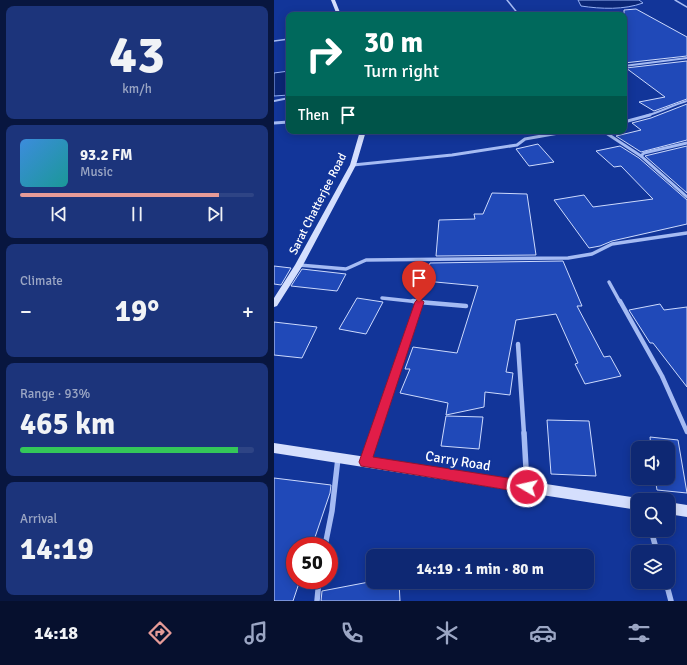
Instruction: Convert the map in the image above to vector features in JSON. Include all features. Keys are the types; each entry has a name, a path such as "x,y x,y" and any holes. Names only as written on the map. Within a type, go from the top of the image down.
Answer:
{"street":[{"path":"333,0 338,12"},
{"path":"507,0 517,12"},
{"path":"675,0 687,6"},
{"path":"274,41 286,39"},
{"path":"627,66 687,58"},
{"path":"274,101 286,99"},
{"path":"627,121 662,112 676,104 687,101"},
{"path":"274,123 286,122"},
{"name":"Sarat Chatterjee Road","path":"274,304 299,265 353,165 362,134"},
{"path":"353,165 459,154 517,145 525,139 550,134"},
{"path":"608,134 641,156 687,197"},
{"path":"641,156 687,143"},
{"path":"299,265 346,268 366,260 568,258 592,254 612,244 687,233"},
{"path":"609,282 662,376 687,432"},
{"path":"382,298 466,306"},
{"path":"365,462 419,302"},
{"path":"518,344 527,487"},
{"name":"Carry Road","path":"274,448 631,503"},
{"path":"327,537 332,511 338,457"},
{"path":"675,509 687,511"},
{"path":"317,601 318,589"},
{"path":"668,589 671,601"}],"shaded area":[{"path":"578,0 639,0 643,3 620,8 596,8 581,6"},
{"path":"286,71 286,95 274,96 274,73"}],"building":[{"path":"636,9 687,37 687,56 627,63 627,12 624,12 624,10"},
{"path":"687,61 687,99 654,111 639,102 665,97 627,68"},
{"path":"687,104 687,140 641,152 616,136 641,130 632,123 651,118"},
{"path":"538,144 554,162 529,166 516,149"},
{"path":"620,146 639,158 687,200 687,224 612,241 600,246 589,248 554,200 584,195 593,207 653,199 621,166 614,167 596,151"},
{"path":"687,146 687,193 645,156"},
{"path":"492,193 527,194 536,255 436,256 439,220 475,219 474,214 483,214"},
{"path":"563,261 582,306 577,306 604,357 610,356 621,376 585,384 575,364 578,363 556,314 516,320 506,372 513,373 510,395 485,392 484,407 446,415 448,403 400,393 410,369 405,369 413,347 457,353 478,286 425,281 430,263"},
{"path":"274,266 291,268 281,285 274,284"},
{"path":"302,269 346,274 337,291 291,286"},
{"path":"357,298 383,302 366,334 339,329"},
{"path":"660,304 664,310 687,307 687,387 653,343 650,343 629,310"},
{"path":"274,322 317,327 302,358 274,355"},
{"path":"446,416 483,417 479,449 441,446"},
{"path":"547,420 589,421 596,476 551,474"},
{"path":"650,437 678,440 687,493 657,490 656,485 675,485 675,441 650,441"},
{"path":"274,478 331,485 330,493 315,537 286,537 286,589 297,589 293,601 274,601"},
{"path":"366,583 366,589 399,589 400,601 321,601 322,591"}],"route":[{"path":"419,302 365,462 527,487"}]}
